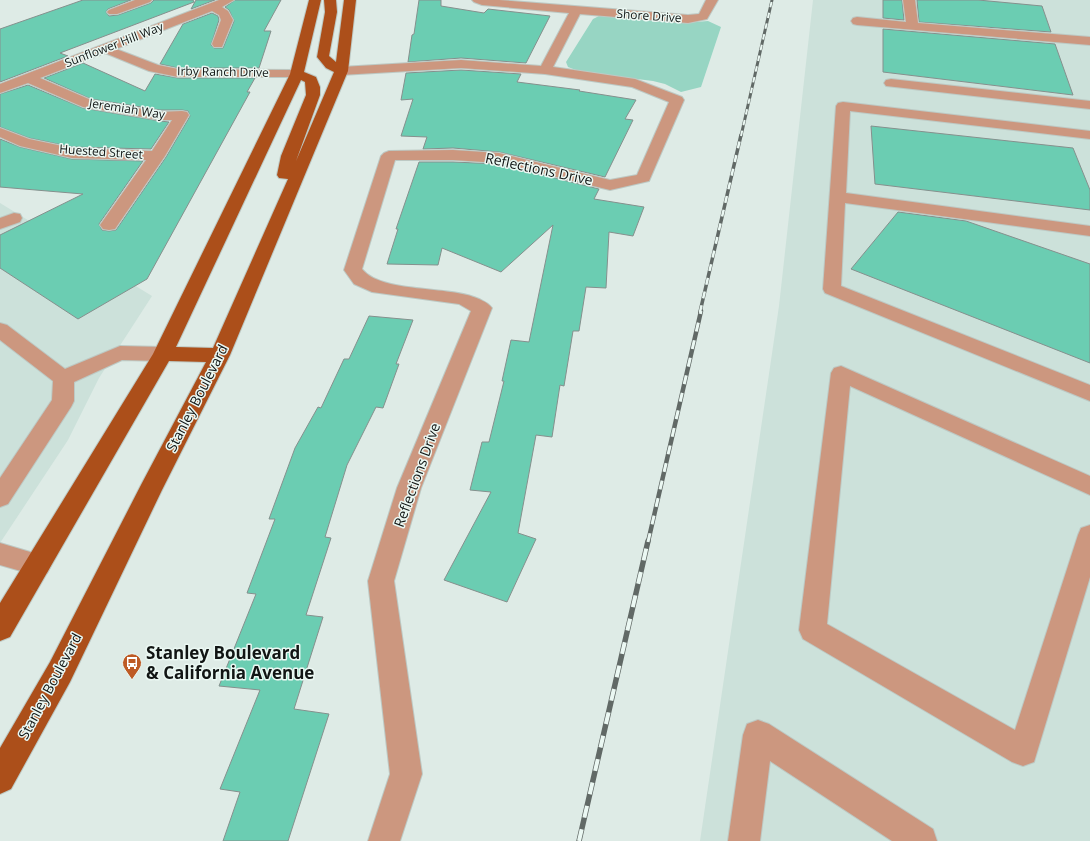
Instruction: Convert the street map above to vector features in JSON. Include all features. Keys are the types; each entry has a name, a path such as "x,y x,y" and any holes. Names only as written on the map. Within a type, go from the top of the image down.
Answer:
{"main road":[{"path":"0,628 163,354 297,74 315,0"},
{"path":"330,0 331,12 323,57 331,65 341,71"},
{"name":"Stanley Boulevard","path":"0,778 60,672 150,490 220,354 341,71 350,0"},
{"path":"285,205 282,186 289,156 313,95 314,87 311,80 297,74"},
{"path":"163,354 220,354"}],"street":[{"path":"113,12 146,0"},
{"name":"Sunflower Hill Way","path":"0,89 104,48 213,8 228,0"},
{"path":"478,0 482,2 576,11 545,70"},
{"name":"Shore Drive","path":"576,11 688,19 703,17 712,0"},
{"path":"909,0 912,26"},
{"path":"213,8 224,13 227,20 218,44"},
{"path":"857,21 1090,41"},
{"name":"Irby Ranch Drive","path":"104,48 154,68 178,72 297,74"},
{"name":"Reflections Drive","path":"341,71 461,64 545,70 635,83 677,100 643,178 610,185 499,158 453,155 389,156 353,270 361,280 379,288 463,299 482,308 409,488 381,581 406,774 384,841"},
{"name":"Jeremiah Way","path":"29,78 88,104 160,116 182,115 158,156"},
{"path":"891,83 1090,105"},
{"path":"1090,135 843,106 832,289 1090,393"},
{"name":"Huested Street","path":"0,132 25,143 72,153 158,156"},
{"path":"109,225 158,156"},
{"path":"838,197 1090,231"},
{"path":"0,330 63,378"},
{"path":"63,378 120,353 163,354"},
{"path":"1090,486 841,373 813,630 1023,751 1090,535"},
{"path":"0,497 63,401 63,378"},
{"path":"0,554 38,565"},
{"path":"744,841 758,735 921,841"}],"shaded area":[{"path":"813,0 1090,0 1090,841 700,841 779,306"},
{"path":"0,203 152,296 99,378 68,440 0,543"}],"green space":[{"path":"609,15 684,23 708,21 721,27 701,87 681,92 665,84 653,81 581,72 568,67 566,62 593,19 599,16"}],"building":[{"path":"83,0 131,0 108,9 106,12 109,16 118,15 151,3 154,0 193,0 194,2 60,53 68,56 0,82 0,29"},
{"path":"196,0 215,0 191,9"},
{"path":"235,0 281,0 264,31 271,31 259,68 178,68 160,64 183,24 212,13 218,16 219,20 211,45 214,48 223,48 234,21 229,10 225,7"},
{"path":"419,0 441,0 441,6 484,13 488,9 550,16 526,63 461,58 408,62"},
{"path":"883,0 902,0 904,20 883,18"},
{"path":"917,0 978,0 1042,6 1051,32 919,22"},
{"path":"883,29 1055,44 1073,95 883,72"},
{"path":"83,63 145,91 155,74 178,78 255,78 247,92 250,92 147,279 78,319 0,268 0,235 83,194 0,187 0,139 20,147 72,159 143,161 99,224 102,230 109,231 116,230 166,157 190,116 188,111 160,110 91,99 44,78"},
{"path":"461,70 521,74 517,82 580,90 579,91 636,100 625,119 633,120 605,177 499,152 453,148 423,149 427,137 401,136 413,99 401,100 406,73"},
{"path":"28,85 83,108 169,122 151,149 72,147 29,138 0,127 0,94"},
{"path":"871,126 1073,148 1090,190 1090,210 875,184"},
{"path":"419,162 499,164 599,189 594,199 644,207 633,236 609,232 606,288 586,287 579,331 573,331 564,386 560,385 552,437 536,435 518,533 536,539 507,602 444,580 491,492 470,490 482,442 489,442 504,381 502,381 511,340 529,342 553,225 501,272 442,248 438,265 387,264 398,229 396,229"},
{"path":"898,212 966,221 1090,264 1090,363 851,269"},
{"path":"369,316 413,320 396,364 399,364 383,408 376,407 347,465 325,537 331,538 306,615 323,617 294,709 329,714 288,841 223,841 240,792 220,789 260,690 219,686 256,594 247,593 275,519 269,519 295,448 318,407 321,408 344,359 349,359"}],"railway":[{"path":"741,136 772,0"},
{"path":"700,312 741,135"},
{"path":"648,542 701,311"},
{"path":"579,841 648,541"}],"place":[{"name":"Stanley Boulevard & California Avenue","path":"132,680"}]}
